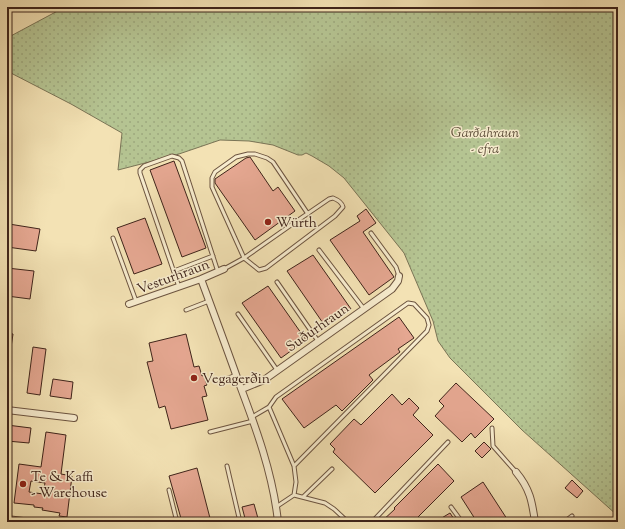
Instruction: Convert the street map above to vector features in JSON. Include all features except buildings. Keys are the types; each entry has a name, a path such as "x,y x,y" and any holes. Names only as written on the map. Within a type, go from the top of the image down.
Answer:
{"street":[{"name":"Vesturhraun","path":"129,304 224,270"},
{"name":"Suðurhraun","path":"242,389 264,380 364,309 392,288 398,281 399,276"},
{"path":"201,279 252,419 272,484 278,522"},
{"path":"7,410 74,418"},
{"path":"516,472 529,492 535,522"},
{"path":"7,519 31,522"}],"lane":[{"path":"224,270 244,258 330,199 333,198 340,201 343,207 335,216 266,268 259,270 244,258 212,186 212,178 216,172 236,157 255,154 267,158 273,162 308,214"},
{"path":"179,287 140,173 140,170 144,166 172,156 179,158 182,161 218,272"},
{"path":"371,233 396,267 399,276"},
{"path":"113,238 136,301"},
{"path":"319,250 364,309"},
{"path":"174,271 213,256"},
{"path":"277,282 318,341"},
{"path":"186,310 209,301"},
{"path":"210,432 252,419 269,407 276,397 408,303 414,304 427,318 429,325 427,331 294,466"},
{"path":"238,314 277,370"},
{"path":"221,381 236,375"},
{"path":"269,407 294,466 296,482 294,495"},
{"path":"492,428 493,446 516,472"},
{"path":"372,522 448,442"},
{"path":"227,466 240,522"},
{"path":"303,497 332,469"},
{"path":"7,474 8,470"},
{"path":"169,490 177,522"},
{"path":"276,507 294,495 325,502 334,508 348,522"},
{"path":"452,507 462,522"},
{"path":"564,522 572,516"}],"green space":[{"name":"Garðahraun - efra","path":"65,7 381,7 406,12 422,7 618,7 618,516 522,430 450,358 438,341 433,321 404,253 344,178 329,166 306,153 298,155 273,145 249,141 220,140 176,155 118,170 122,133 71,104 7,71 7,38"}],"place":[{"name":"Würth","path":"268,222"},
{"name":"Vegagerðin","path":"194,378"},
{"name":"Te & Kaffi - Warehouse","path":"23,484"}]}
